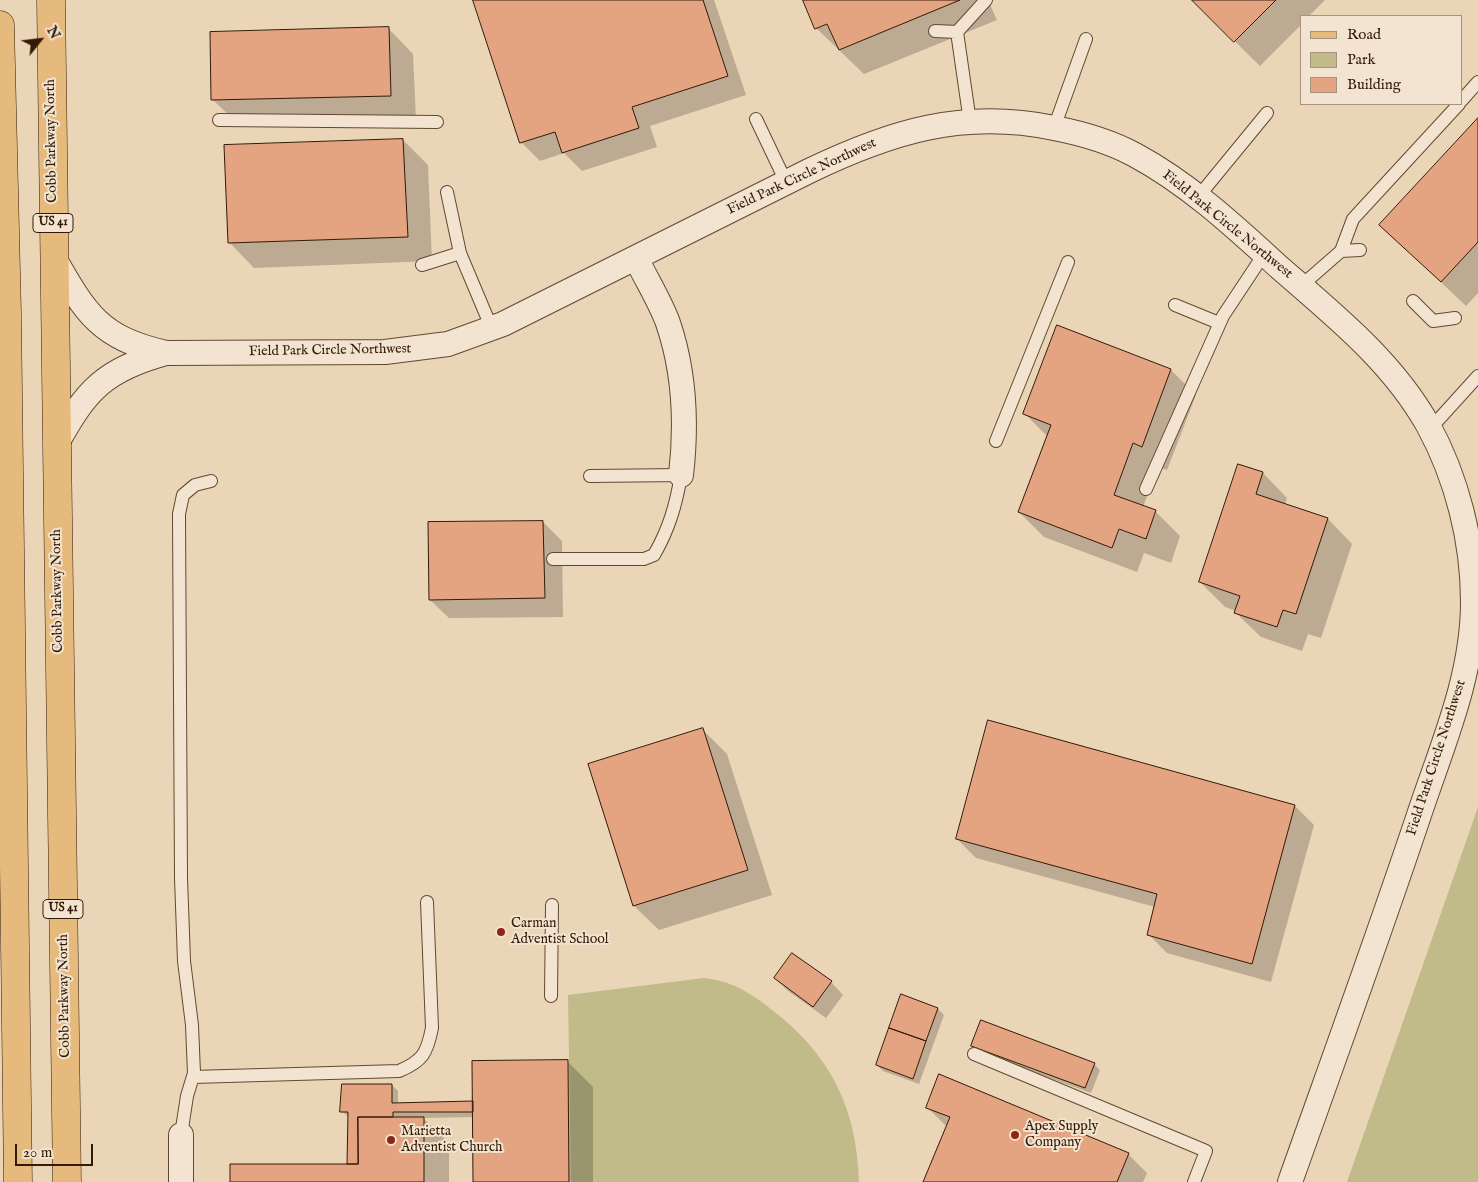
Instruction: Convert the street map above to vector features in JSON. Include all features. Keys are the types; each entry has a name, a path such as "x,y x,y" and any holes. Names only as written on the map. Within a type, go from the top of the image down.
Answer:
{"main road":[{"name":"Cobb Parkway North","path":"50,0 67,1182"},
{"path":"0,26 7,313 18,1182"}],"street":[{"name":"Field Park Circle Northwest","path":"54,258 77,298 94,320 126,342 166,353 386,352 448,344 492,329 859,147 896,134 934,126 970,122 1015,123 1054,128 1131,152 1167,174 1198,197 1301,286 1380,359 1430,430 1444,457 1456,493 1468,546 1473,603 1464,680 1385,915 1290,1182"},
{"path":"636,258 667,322 678,359 683,384 685,417 681,476"},
{"name":"Field Park Circle Northwest","path":"56,445 81,404 102,380 130,364 166,353"},
{"path":"181,1135 181,1182"}],"lane":[{"path":"957,32 986,0"},
{"path":"935,31 957,32"},
{"path":"957,32 970,122"},
{"path":"1054,128 1086,39"},
{"path":"1463,99 1478,82"},
{"path":"1301,286 1341,251 1353,219 1457,105"},
{"path":"1198,197 1268,113"},
{"path":"756,119 786,182"},
{"path":"220,120 437,122"},
{"path":"447,192 460,253 492,329"},
{"path":"1341,251 1360,250"},
{"path":"422,265 460,253"},
{"path":"1146,489 1219,323 1264,254"},
{"path":"996,440 1068,262"},
{"path":"1413,301 1433,321 1456,318"},
{"path":"1174,305 1219,323"},
{"path":"1430,430 1478,376"},
{"path":"553,559 644,559 654,555 667,532 677,503 681,476 590,476"},
{"path":"181,1135 187,1096 193,1077 192,1025 184,961 181,878 179,514 182,495 195,485 211,481"},
{"path":"193,1077 400,1071 417,1064 428,1048 432,1028 427,902"},
{"path":"551,996 552,905"},
{"path":"974,1054 1206,1151 1194,1182"}],"green space":[{"path":"1478,807 1478,1182 1347,1182"},
{"path":"704,978 732,985 756,998 793,1027 825,1065 846,1107 853,1131 859,1182 571,1182 568,995"}],"building":[{"path":"473,0 703,0 728,76 632,107 639,128 562,153 555,132 520,143"},
{"path":"803,0 960,0 839,50 827,24 815,29"},
{"path":"1192,0 1276,0 1234,42"},
{"path":"389,27 391,96 211,100 210,32"},
{"path":"1478,118 1478,242 1441,282 1379,225"},
{"path":"403,139 408,237 228,243 224,145"},
{"path":"1057,325 1171,369 1142,447 1133,443 1114,495 1156,510 1146,539 1119,529 1112,548 1018,512 1051,425 1023,414"},
{"path":"1238,464 1263,472 1256,494 1328,518 1296,614 1283,610 1277,627 1234,613 1240,596 1199,582"},
{"path":"543,521 545,598 429,600 428,522"},
{"path":"988,720 1295,805 1252,964 1147,935 1157,894 956,839"},
{"path":"703,728 748,870 633,906 588,764"},
{"path":"792,953 832,981 813,1007 774,978"},
{"path":"901,994 938,1008 926,1041 889,1028"},
{"path":"981,1020 1095,1063 1085,1088 971,1046"},
{"path":"889,1028 926,1041 913,1079 876,1065"},
{"path":"568,1060 569,1182 473,1182 472,1061"},
{"name":"Apex Supply Company","path":"939,1074 1129,1153 1117,1182 923,1182 950,1117 926,1108"},
{"path":"342,1084 392,1084 392,1103 473,1101 473,1112 393,1112 393,1117 358,1117 358,1164 347,1164 348,1112 340,1112"},
{"name":"Marietta Adventist Church","path":"358,1117 424,1117 424,1182 230,1182 230,1164 358,1164"}],"place":[{"name":"Carman Adventist School","path":"501,932"},
{"name":"Apex Supply Company","path":"1015,1135"},
{"name":"Marietta Adventist Church","path":"391,1140"}]}
